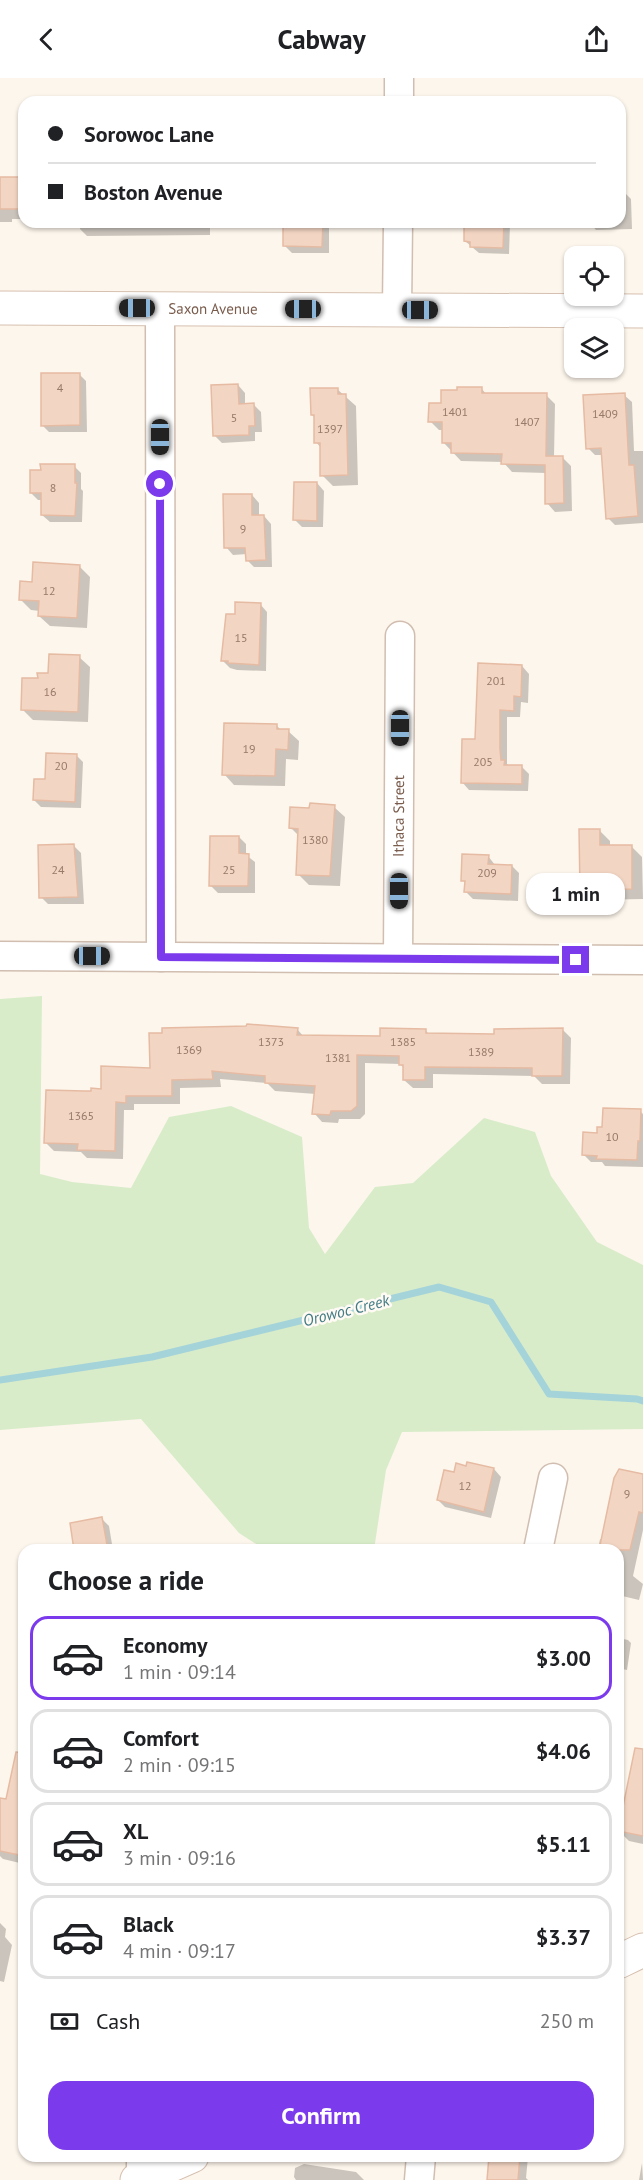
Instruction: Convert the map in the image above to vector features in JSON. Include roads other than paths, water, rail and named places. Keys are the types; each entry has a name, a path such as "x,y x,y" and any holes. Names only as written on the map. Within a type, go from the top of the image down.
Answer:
{"street":[{"path":"399,78 399,96"},
{"path":"398,228 398,310"},
{"name":"Saxon Avenue","path":"0,308 643,311"},
{"path":"160,308 161,957"},
{"name":"Ithaca Street","path":"398,958 400,636"},
{"path":"0,956 643,960"},
{"path":"539,1544 553,1478"},
{"path":"624,1959 643,1950"},
{"path":"139,2171 171,2162"},
{"path":"419,2180 420,2162"}],"waterway":[{"name":"Orowoc Creek","path":"0,1380 152,1357 439,1287 491,1302 549,1394 643,1401"}]}
